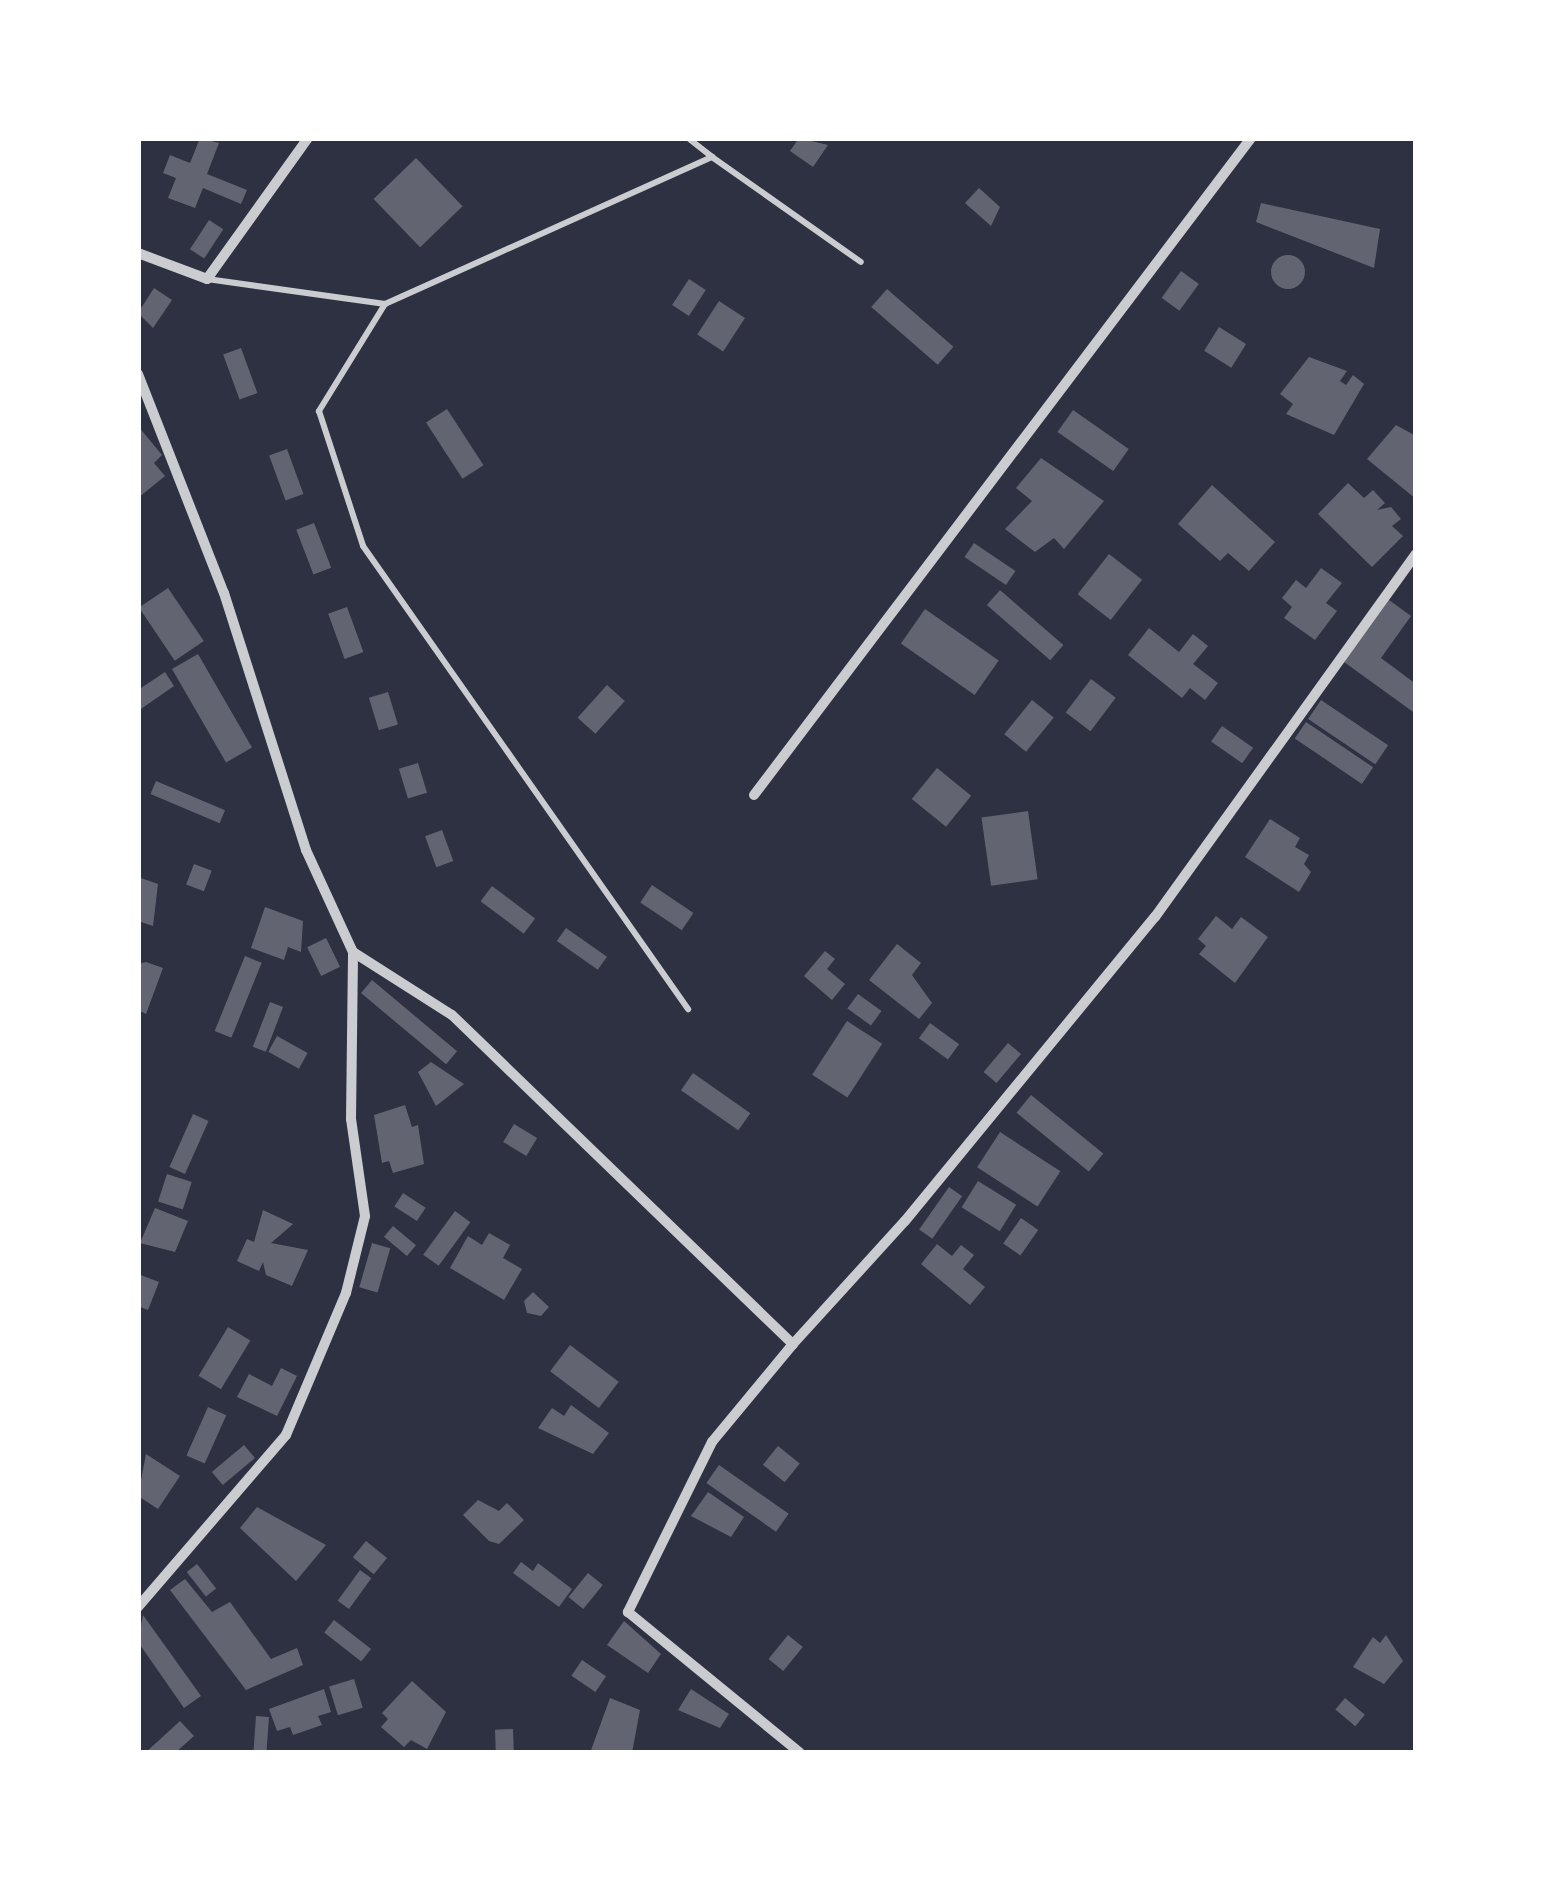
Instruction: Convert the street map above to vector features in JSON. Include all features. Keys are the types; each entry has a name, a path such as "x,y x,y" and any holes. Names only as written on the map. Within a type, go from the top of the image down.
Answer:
{"street":[{"path":"138,253 207,279 308,138"},
{"path":"754,795 1251,138"},
{"path":"138,374 217,572 306,850 353,952 351,1120 365,1216 346,1293 286,1436 138,1607"},
{"path":"800,1753 628,1612 712,1442 905,1221 1155,917 1416,554"},
{"path":"353,952 452,1015 793,1344"}],"lane":[{"path":"688,138 861,262"},
{"path":"207,279 385,304 712,157"},
{"path":"385,304 319,411 363,546 688,1009"}],"building":[{"path":"200,138 219,143 207,174 247,190 241,204 203,188 195,208 168,198 176,178 163,173 170,155 190,163"},
{"path":"799,138 828,145 813,167 790,151"},
{"path":"416,158 463,206 420,247 374,199"},
{"path":"979,188 1000,207 991,226 965,203"},
{"path":"1261,203 1380,229 1374,268 1256,222"},
{"path":"209,220 223,229 204,259 190,249"},
{"path":"1288,255 1300,260 1305,272 1300,284 1288,289 1276,284 1271,272 1276,260"},
{"path":"1181,271 1199,284 1179,311 1162,298"},
{"path":"689,279 706,290 689,316 672,305"},
{"path":"154,288 172,300 153,328 138,313"},
{"path":"887,289 953,347 938,365 871,307"},
{"path":"719,301 745,318 723,351 697,335"},
{"path":"1219,327 1246,344 1231,368 1204,351"},
{"path":"241,348 257,393 240,400 223,354"},
{"path":"1309,357 1347,371 1340,381 1346,385 1353,375 1364,384 1334,435 1286,414 1293,404 1280,394"},
{"path":"447,409 483,465 463,479 426,423"},
{"path":"1073,410 1129,449 1113,471 1058,432"},
{"path":"1396,425 1416,436 1416,499 1367,459"},
{"path":"138,426 162,455 154,463 165,476 138,498"},
{"path":"287,449 303,494 286,501 269,455"},
{"path":"1041,458 1104,501 1064,549 1054,538 1035,552 1005,529 1032,501 1016,488"},
{"path":"1348,483 1364,498 1373,490 1385,503 1377,510 1391,507 1401,519 1392,526 1403,536 1372,567 1318,514"},
{"path":"1212,485 1275,542 1249,571 1228,553 1220,561 1178,524"},
{"path":"314,523 331,568 313,575 296,530"},
{"path":"974,543 1015,571 1006,585 964,557"},
{"path":"1109,554 1142,580 1111,620 1078,594"},
{"path":"1321,568 1342,583 1326,603 1337,611 1315,640 1284,618 1292,607 1282,598 1296,580 1306,588"},
{"path":"168,588 204,641 175,661 139,608"},
{"path":"1000,590 1063,645 1050,660 987,605"},
{"path":"1389,600 1411,616 1381,658 1416,684 1416,714 1344,662"},
{"path":"347,607 363,652 345,659 328,614"},
{"path":"925,609 999,661 975,695 901,643"},
{"path":"1149,628 1179,652 1193,634 1208,646 1193,664 1218,683 1205,700 1190,688 1182,698 1128,655"},
{"path":"198,654 252,748 226,763 172,669"},
{"path":"165,672 174,686 138,711 138,690"},
{"path":"1091,679 1116,698 1090,731 1066,713"},
{"path":"607,685 625,701 595,734 578,718"},
{"path":"388,692 398,725 379,730 369,698"},
{"path":"1032,700 1054,718 1026,752 1004,734"},
{"path":"1321,700 1388,745 1375,764 1308,719"},
{"path":"1306,722 1373,767 1362,784 1295,739"},
{"path":"1222,726 1253,748 1242,763 1211,742"},
{"path":"418,763 427,793 408,798 399,769"},
{"path":"937,768 971,796 946,827 912,799"},
{"path":"156,781 225,810 220,823 151,794"},
{"path":"1028,811 1038,879 991,886 981,818"},
{"path":"1270,819 1300,838 1295,847 1309,855 1304,864 1311,872 1299,892 1245,857"},
{"path":"442,830 453,861 436,867 425,836"},
{"path":"194,864 212,871 204,891 186,885"},
{"path":"138,877 158,884 153,926 138,921"},
{"path":"652,885 693,913 682,930 640,902"},
{"path":"492,886 535,918 524,934 481,901"},
{"path":"265,907 303,921 301,952 288,947 284,960 251,948"},
{"path":"1216,916 1232,929 1241,917 1268,937 1235,983 1199,954 1206,946 1198,939"},
{"path":"566,928 607,957 598,970 557,941"},
{"path":"326,938 340,967 321,976 307,947"},
{"path":"897,944 921,963 912,975 932,1003 919,1019 869,980"},
{"path":"825,951 835,959 827,969 845,984 832,1000 804,976"},
{"path":"245,956 262,963 231,1038 215,1031"},
{"path":"138,964 163,968 146,1014 138,1010"},
{"path":"372,980 457,1051 446,1064 361,993"},
{"path":"858,994 881,1011 871,1026 847,1009"},
{"path":"270,1002 283,1007 266,1052 253,1047"},
{"path":"847,1021 882,1044 847,1098 812,1075"},
{"path":"930,1023 959,1044 948,1060 919,1038"},
{"path":"277,1036 308,1053 299,1069 268,1052"},
{"path":"1008,1043 1021,1054 997,1083 984,1072"},
{"path":"431,1062 464,1084 436,1106 418,1072"},
{"path":"693,1073 750,1113 738,1130 681,1090"},
{"path":"1031,1095 1103,1154 1089,1171 1017,1113"},
{"path":"405,1105 412,1127 418,1125 424,1164 393,1173 389,1161 382,1163 374,1115"},
{"path":"193,1114 209,1121 185,1174 169,1167"},
{"path":"514,1124 537,1138 526,1156 503,1142"},
{"path":"1000,1132 1060,1171 1038,1206 977,1167"},
{"path":"167,1174 192,1182 183,1210 158,1202"},
{"path":"978,1181 1016,1205 1000,1231 962,1207"},
{"path":"949,1187 962,1196 932,1239 919,1230"},
{"path":"403,1193 426,1208 417,1221 394,1206"},
{"path":"155,1208 188,1221 175,1252 140,1243"},
{"path":"263,1210 293,1224 271,1243 308,1250 292,1286 266,1275 263,1262 259,1271 237,1261 247,1239 254,1242"},
{"path":"455,1211 470,1222 439,1266 423,1255"},
{"path":"1021,1218 1038,1230 1020,1255 1003,1243"},
{"path":"393,1226 416,1245 407,1256 384,1237"},
{"path":"489,1233 510,1245 503,1258 522,1269 504,1300 450,1268 468,1236 482,1245"},
{"path":"372,1243 390,1248 378,1292 359,1287"},
{"path":"937,1244 952,1256 961,1245 974,1255 963,1269 985,1287 970,1305 921,1264"},
{"path":"138,1274 159,1282 148,1310 138,1306"},
{"path":"533,1292 549,1307 541,1316 527,1313 524,1301"},
{"path":"228,1327 250,1340 221,1389 199,1376"},
{"path":"570,1345 619,1382 599,1408 550,1371"},
{"path":"281,1368 297,1376 277,1416 237,1397 249,1374 272,1386"},
{"path":"571,1405 609,1433 593,1454 538,1428 552,1408 564,1416"},
{"path":"208,1407 226,1415 205,1464 186,1455"},
{"path":"244,1445 255,1458 223,1485 212,1472"},
{"path":"778,1446 800,1464 785,1482 763,1465"},
{"path":"146,1454 180,1476 158,1509 138,1496"},
{"path":"719,1465 789,1514 776,1532 706,1483"},
{"path":"708,1492 744,1517 731,1537 691,1516"},
{"path":"478,1500 499,1511 507,1503 524,1520 499,1544 489,1541 463,1515"},
{"path":"257,1507 326,1545 296,1581 240,1528"},
{"path":"366,1541 387,1558 374,1574 353,1557"},
{"path":"521,1562 533,1571 538,1563 572,1589 559,1607 513,1573"},
{"path":"197,1564 216,1588 206,1596 187,1572"},
{"path":"360,1570 371,1578 349,1609 338,1601"},
{"path":"588,1573 603,1585 583,1609 568,1597"},
{"path":"185,1579 212,1612 230,1602 271,1659 297,1648 303,1665 246,1690 170,1590"},
{"path":"143,1615 201,1696 184,1708 138,1642"},
{"path":"334,1620 371,1649 361,1662 324,1633"},
{"path":"624,1621 661,1654 648,1673 607,1645"},
{"path":"788,1635 803,1647 783,1671 768,1659"},
{"path":"1386,1635 1403,1661 1384,1684 1353,1667 1373,1637 1380,1643"},
{"path":"582,1660 606,1676 595,1692 571,1676"},
{"path":"354,1679 363,1708 338,1715 329,1687"},
{"path":"412,1681 446,1712 427,1749 411,1740 404,1747 381,1727 388,1719 382,1713"},
{"path":"324,1689 331,1712 318,1716 322,1725 293,1735 290,1727 277,1731 269,1709"},
{"path":"691,1689 729,1714 720,1728 678,1710"},
{"path":"610,1698 640,1710 632,1753 590,1753"},
{"path":"1345,1698 1365,1715 1355,1726 1335,1709"},
{"path":"256,1716 269,1717 266,1753 253,1753"},
{"path":"180,1721 194,1736 175,1753 145,1753"},
{"path":"513,1729 514,1753 496,1753 495,1730"}]}
